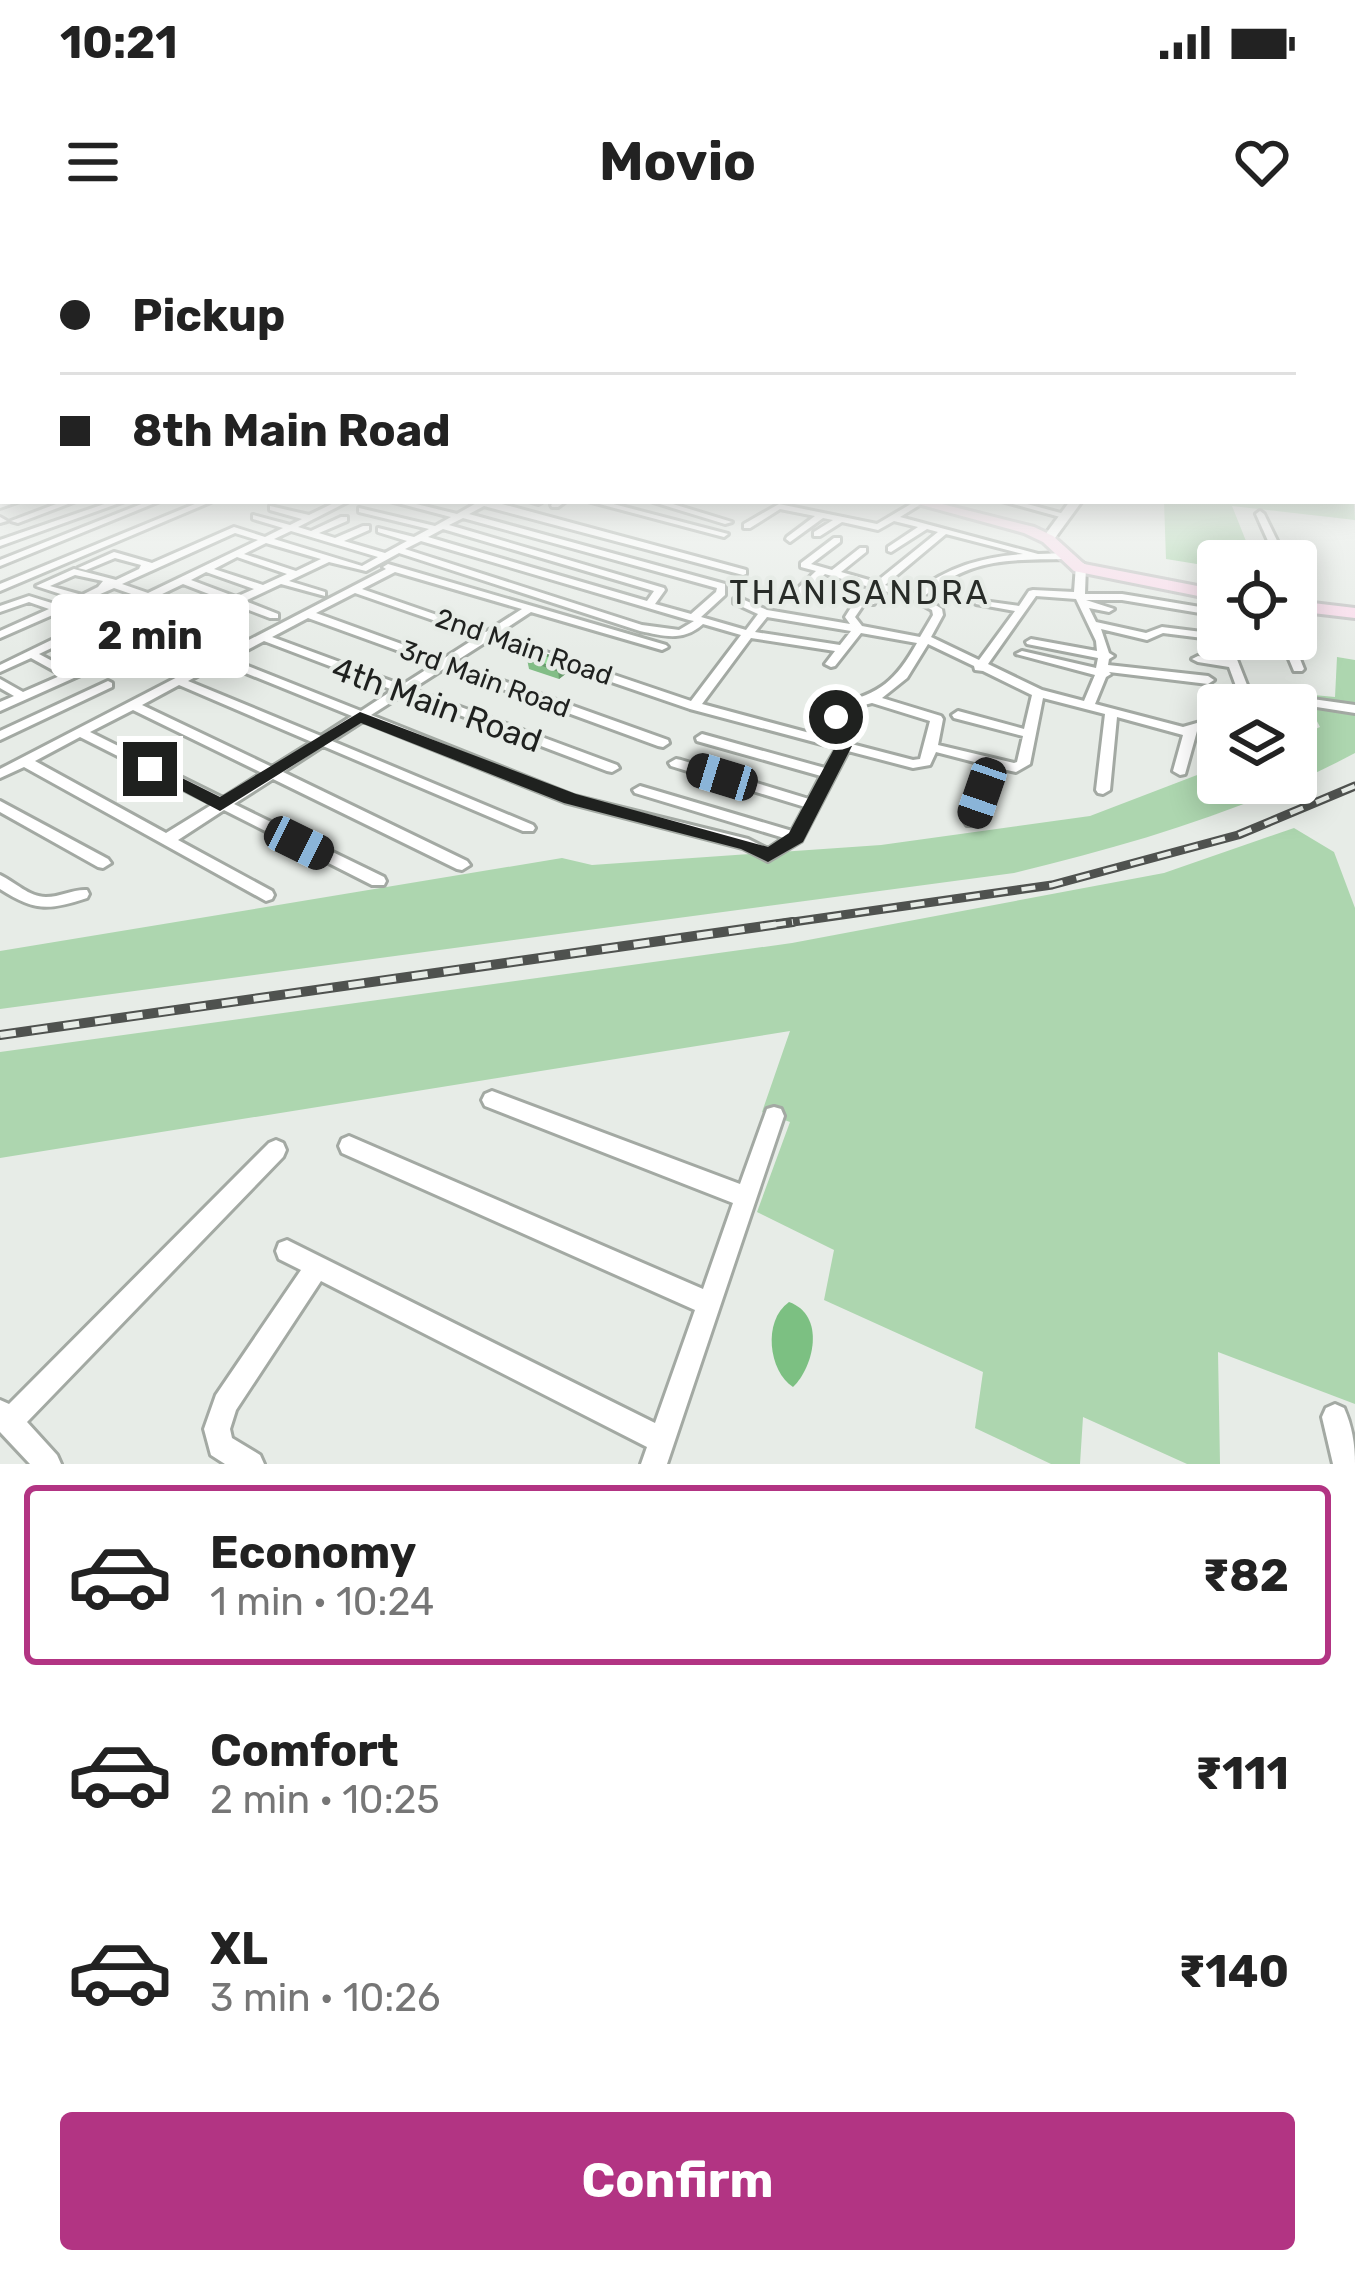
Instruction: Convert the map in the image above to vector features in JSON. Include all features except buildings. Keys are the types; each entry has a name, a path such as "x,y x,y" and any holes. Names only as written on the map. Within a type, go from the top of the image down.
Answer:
{"main road":[{"path":"1062,537 1073,562 1197,593"},
{"path":"1317,604 1355,611"}],"street":[{"path":"0,563 65,537"},
{"path":"0,588 111,537"},
{"path":"122,537 134,544"},
{"path":"0,635 59,609 86,595 111,580 74,572 41,588 73,598 86,595 217,537"},
{"path":"251,537 357,570 393,559 529,609 662,647"},
{"path":"2,667 271,537"},
{"path":"322,537 678,635 691,632 721,593 722,586 539,537"},
{"path":"336,541 345,537"},
{"path":"410,537 748,634 842,649"},
{"path":"0,773 179,681 219,652 263,637 354,590 421,537"},
{"path":"475,537 660,590 650,605"},
{"path":"612,537 743,572"},
{"path":"891,549 908,537"},
{"path":"858,629 850,617 879,585 937,537"},
{"path":"966,537 1030,548 1036,557"},
{"path":"824,741 843,706 876,700 901,683 938,612 916,597 805,564 837,540"},
{"path":"48,544 66,550"},
{"path":"90,550 108,555"},
{"path":"797,596 863,550"},
{"path":"236,554 296,574"},
{"path":"114,556 148,564 142,569 112,579 83,568 114,556"},
{"path":"916,597 962,563 1036,557 1073,562 1079,598 1106,666 1088,706"},
{"path":"0,577 29,565 12,559"},
{"path":"0,707 325,561"},
{"path":"206,568 264,589"},
{"path":"182,580 274,616"},
{"path":"280,581 321,594"},
{"path":"113,584 182,608"},
{"name":"2nd Main Road","path":"354,590 694,706 914,764 925,762 931,747"},
{"path":"979,668 1035,591 1079,598 1197,596"},
{"path":"1079,598 1108,609"},
{"path":"0,609 29,599 59,609"},
{"path":"738,602 764,613 924,640 1038,693 1197,728"},
{"path":"980,602 1021,609"},
{"path":"166,840 529,609"},
{"path":"117,612 154,622"},
{"path":"694,706 764,613"},
{"name":"3rd Main Road","path":"308,614 663,743"},
{"path":"1093,624 1147,638 1162,629 1197,634"},
{"path":"85,628 129,650"},
{"path":"831,664 858,629"},
{"path":"173,630 360,716 570,799 748,844 768,856 796,837 844,746"},
{"name":"4th Main Road","path":"263,637 612,768"},
{"path":"1031,642 1106,666"},
{"path":"142,644 176,658"},
{"path":"31,654 72,676"},
{"path":"1022,654 1208,680"},
{"path":"1205,660 1234,664"},
{"path":"1232,660 1241,684"},
{"path":"1295,660 1298,669"},
{"path":"179,681 528,828"},
{"path":"0,683 23,697"},
{"path":"0,736 108,686"},
{"path":"876,700 938,718 931,747 1016,768 1024,764 1038,693"},
{"path":"133,705 462,866"},
{"path":"1317,705 1355,709"},
{"path":"1103,790 1111,712"},
{"path":"958,715 1030,734"},
{"path":"1180,771 1191,730"},
{"path":"79,733 378,881"},
{"path":"702,738 830,774"},
{"path":"24,761 266,895"},
{"path":"676,763 814,805"},
{"path":"972,822 993,763"},
{"path":"640,790 796,837"},
{"path":"0,806 103,863"},
{"path":"0,881 33,903 50,905 81,894"},
{"path":"492,1100 747,1198"},
{"path":"286,1251 658,1452 774,1116"},
{"path":"349,1146 710,1304"},
{"path":"48,1464 4,1418 275,1150"},
{"path":"250,1464 220,1446 221,1417 317,1266"},
{"path":"1336,1417 1346,1464"}],"shaded area":[{"path":"1165,537 1244,537 1197,540 1197,564 1166,559"},
{"path":"1337,657 1355,660 1355,753 1317,772 1317,695 1335,697"},
{"path":"1197,775 1197,804 1243,804 1014,873 0,1009 0,951 562,858 592,865 881,845 1090,816"},
{"path":"1294,828 1334,852 1355,908 1355,1404 1218,1352 1220,1464 1187,1464 1083,1417 1080,1464 1051,1464 975,1428 983,1372 824,1300 834,1250 757,1212 790,1122 762,1112 790,1031 0,1158 0,1052 792,943 1164,873"},
{"path":"789,1302 808,1318 813,1342 806,1367 793,1387 778,1370 772,1346 775,1321"}],"railway":[{"path":"793,922 1052,885 1238,835 1355,786"},
{"path":"0,1035 793,922"},
{"path":"772,925 793,922"}],"district":[{"name":"THANISANDRA","path":"860,592"}],"route":[{"path":"150,769 220,805 360,716 570,799 748,844 768,856 796,837 844,746 824,741 836,717"}]}
